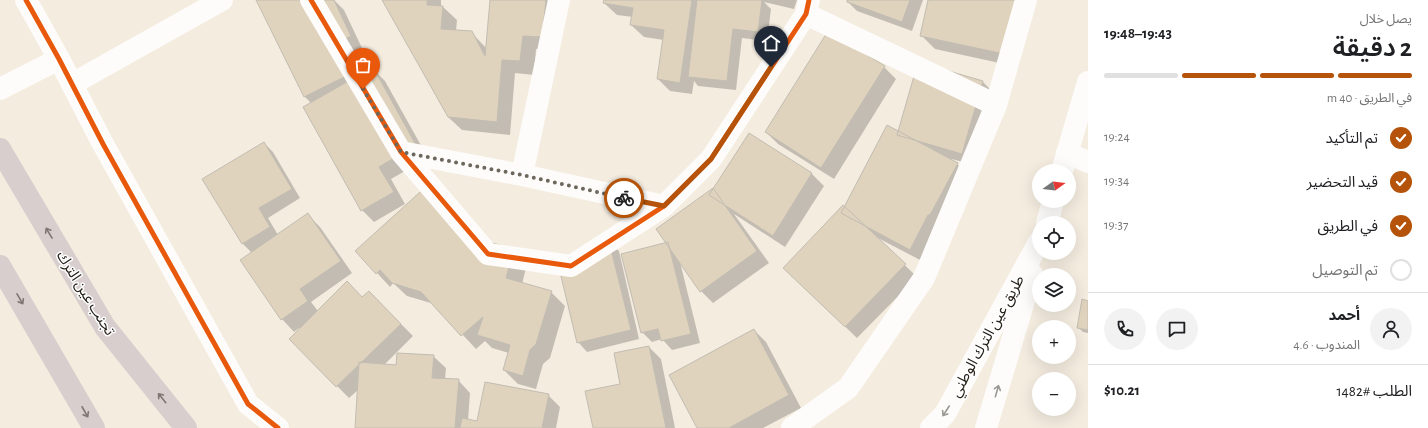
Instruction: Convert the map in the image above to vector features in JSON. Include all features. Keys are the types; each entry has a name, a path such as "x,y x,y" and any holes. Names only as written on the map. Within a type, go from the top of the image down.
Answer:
{"highway":[{"name":"تجنب عين الترك","path":"0,149 105,326 186,428"},
{"path":"0,266 94,428"}],"street":[{"path":"26,0 59,59 103,144 248,404 278,428"},
{"path":"72,84 222,0"},
{"path":"311,0 401,152 488,254 571,266 664,206 711,159 808,7 996,104"},
{"path":"522,175 559,0"},
{"path":"792,428 848,388 924,278 996,104 1026,0"},
{"path":"0,88 59,59"},
{"path":"1088,82 1065,162 1088,162"},
{"path":"401,152 522,175 664,206"},
{"name":"طريق عين الترك الوطني","path":"931,428 945,414 1032,255"},
{"name":"طريق عين الترك الوطني","path":"986,428 1036,260"}],"building":[{"path":"256,0 308,0 312,7 326,0 334,0 351,36 343,40 358,70 304,97"},
{"path":"382,0 427,0 427,5 443,6 441,29 472,31 485,56 490,0 546,0 542,37 523,36 520,61 502,60 497,122 448,117"},
{"path":"604,0 692,0 680,83 657,79 664,30 630,25 633,8 603,3"},
{"path":"697,0 762,0 758,32 733,29 727,81 688,77"},
{"path":"847,0 910,0 902,22 847,2"},
{"path":"928,0 1017,0 1004,54 920,36"},
{"path":"828,31 885,66 821,168 765,132"},
{"path":"918,62 983,81 962,154 897,135"},
{"path":"373,67 416,145 379,167 394,192 361,211 303,107"},
{"path":"887,125 958,163 910,250 841,213"},
{"path":"749,133 812,173 773,236 709,195"},
{"path":"264,142 292,189 259,208 270,227 242,244 202,179"},
{"path":"430,183 482,240 514,249 506,278 552,291 536,344 530,350 523,376 503,370 510,345 477,335 483,317 461,336 421,292 392,283 380,270 376,274 355,251"},
{"path":"713,188 757,251 700,292 656,229"},
{"path":"843,205 906,264 845,327 783,268"},
{"path":"308,213 341,261 300,289 308,301 281,320 240,260"},
{"path":"609,241 631,330 577,343 559,268"},
{"path":"668,242 691,334 661,341 658,329 641,333 621,254"},
{"path":"347,281 362,297 369,291 401,324 336,387 289,339"},
{"path":"1082,299 1088,301 1088,330 1077,328"},
{"path":"754,329 789,395 729,428 697,428 669,375"},
{"path":"649,346 666,428 593,428 585,391 620,384 614,353"},
{"path":"397,353 434,355 432,378 459,379 455,428 355,428 359,362 396,365"},
{"path":"485,382 549,394 542,428 460,428 462,418 477,421"}],"cycle path":[{"path":"26,0 59,59 103,144 248,404 278,428"},
{"path":"311,0 401,152 488,254 571,266 664,206 711,159 806,14 809,0"}],"way so far":[{"path":"363,89 401,152 522,175 624,198"}],"route":[{"path":"624,198 664,206 711,159 771,67"}]}
